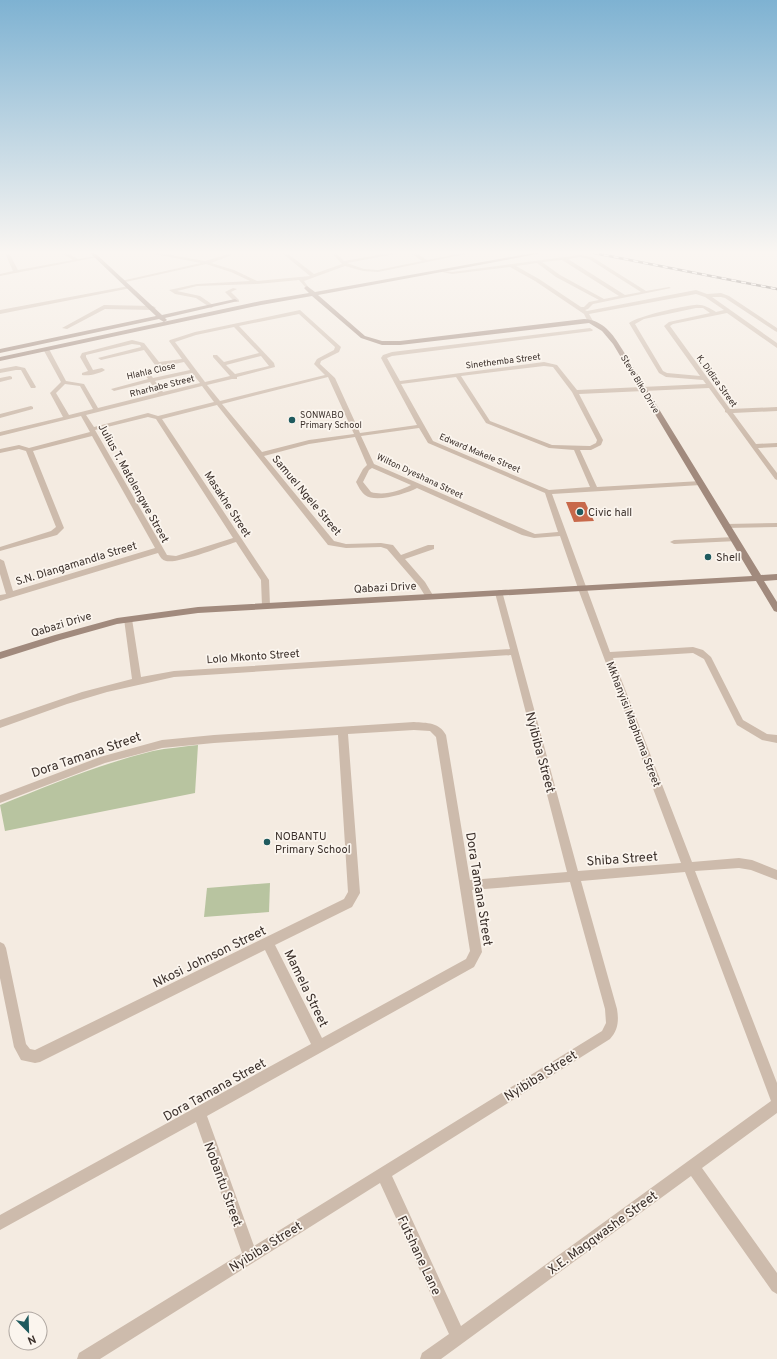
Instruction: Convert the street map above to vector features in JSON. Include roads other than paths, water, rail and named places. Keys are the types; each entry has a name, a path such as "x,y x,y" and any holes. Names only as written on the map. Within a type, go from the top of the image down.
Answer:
{"main road":[{"path":"0,359 199,316"},
{"path":"338,316 363,337 377,342 394,344 590,321"},
{"path":"0,351 161,317 167,323"},
{"name":"Steve Biko Drive","path":"590,321 597,323 611,338 777,609"},
{"name":"Qabazi Drive","path":"0,656 63,636 128,619 198,610 777,577"}],"street":[{"path":"65,328 87,316"},
{"path":"235,325 261,322 276,316"},
{"path":"278,316 282,320"},
{"name":"Wilton Dyeshana Street","path":"305,316 337,345 337,351 319,360 317,364 330,376 371,465 529,535 562,534"},
{"path":"588,316 590,321"},
{"path":"649,316 632,323 663,373 704,378"},
{"name":"K. Didiza Street","path":"703,316 671,323 667,326 727,411 777,478"},
{"path":"736,316 777,346"},
{"path":"757,316 777,330"},
{"name":"Samuel Ngele Street","path":"235,325 215,332 178,338 171,342 192,371 331,543 346,546 387,546 400,558 430,596"},
{"name":"Rharhabe Street","path":"0,434 235,378 272,367 272,364 235,325"},
{"path":"462,336 468,345 590,330"},
{"path":"92,372 83,357 87,352 135,342 142,344 157,364 184,360"},
{"name":"Edward Makele Street","path":"468,345 385,356 384,360 428,440 434,444 548,492"},
{"path":"101,358 145,348"},
{"path":"46,349 64,382"},
{"path":"222,364 263,354"},
{"path":"215,356 235,378"},
{"name":"Sinethemba Street","path":"397,383 457,375 548,364 557,368 575,392 600,442 595,447 551,447 488,422 457,375"},
{"path":"0,371 16,368 23,369 33,387"},
{"path":"84,374 102,370"},
{"name":"Hlahla Close","path":"114,389 192,371"},
{"path":"146,372 162,395"},
{"path":"0,451 19,447 29,450 148,415 158,418 330,376"},
{"path":"0,380 10,378"},
{"path":"54,390 64,382 78,384 84,388 97,411"},
{"path":"54,390 78,384"},
{"path":"575,392 709,386"},
{"path":"54,390 53,393 67,418"},
{"path":"0,416 31,408"},
{"path":"727,411 777,409"},
{"name":"Julius T. Matolengwe Street","path":"84,414 158,550 165,558 172,559 238,539"},
{"name":"Masakhe Street","path":"158,418 265,580 266,606"},
{"path":"260,455 309,442 421,426"},
{"path":"753,446 777,445"},
{"path":"576,448 594,489"},
{"path":"0,549 54,533 60,528 29,450"},
{"path":"371,465 366,469 359,482 368,494 377,496 407,491 416,485"},
{"path":"548,492 701,483"},
{"name":"Mkhanyisi Maphuma Street","path":"548,492 582,588 777,1100"},
{"path":"726,526 777,525"},
{"path":"674,542 734,539"},
{"path":"400,558 431,547"},
{"name":"S.N. Dlangamandla Street","path":"0,598 158,550"},
{"path":"0,562 10,595"},
{"name":"Nyibiba Street","path":"85,1359 606,1035 612,1028 613,1021 611,1009 514,652 500,593"},
{"path":"128,619 137,680"},
{"path":"608,655 693,650 700,652 707,658 740,722 758,733 777,739"},
{"name":"Lolo Mkonto Street","path":"0,724 79,696 137,680 192,672 514,652"},
{"name":"Dora Tamana Street","path":"0,799 103,760 153,746 214,739 429,726 438,731 441,735 476,948 473,960 470,963 0,1223"},
{"name":"Nkosi Johnson Street","path":"0,948 20,1047 26,1055 35,1057 345,905 353,897 343,731"},
{"name":"Shiba Street","path":"466,885 739,863 752,865 777,875"},
{"name":"Mamela Street","path":"268,943 319,1046"},
{"name":"X.E. Magqwashe Street","path":"428,1359 777,1105"},
{"name":"Nobantu Street","path":"199,1113 250,1256"},
{"path":"693,1166 777,1286"},
{"name":"Futshane Lane","path":"382,1173 458,1337"}],"place":[{"name":"SONWABO Primary School","path":"292,420"},
{"name":"Civic hall","path":"580,512"},
{"name":"Shell","path":"708,557"},
{"name":"NOBANTU Primary School","path":"267,842"}]}
